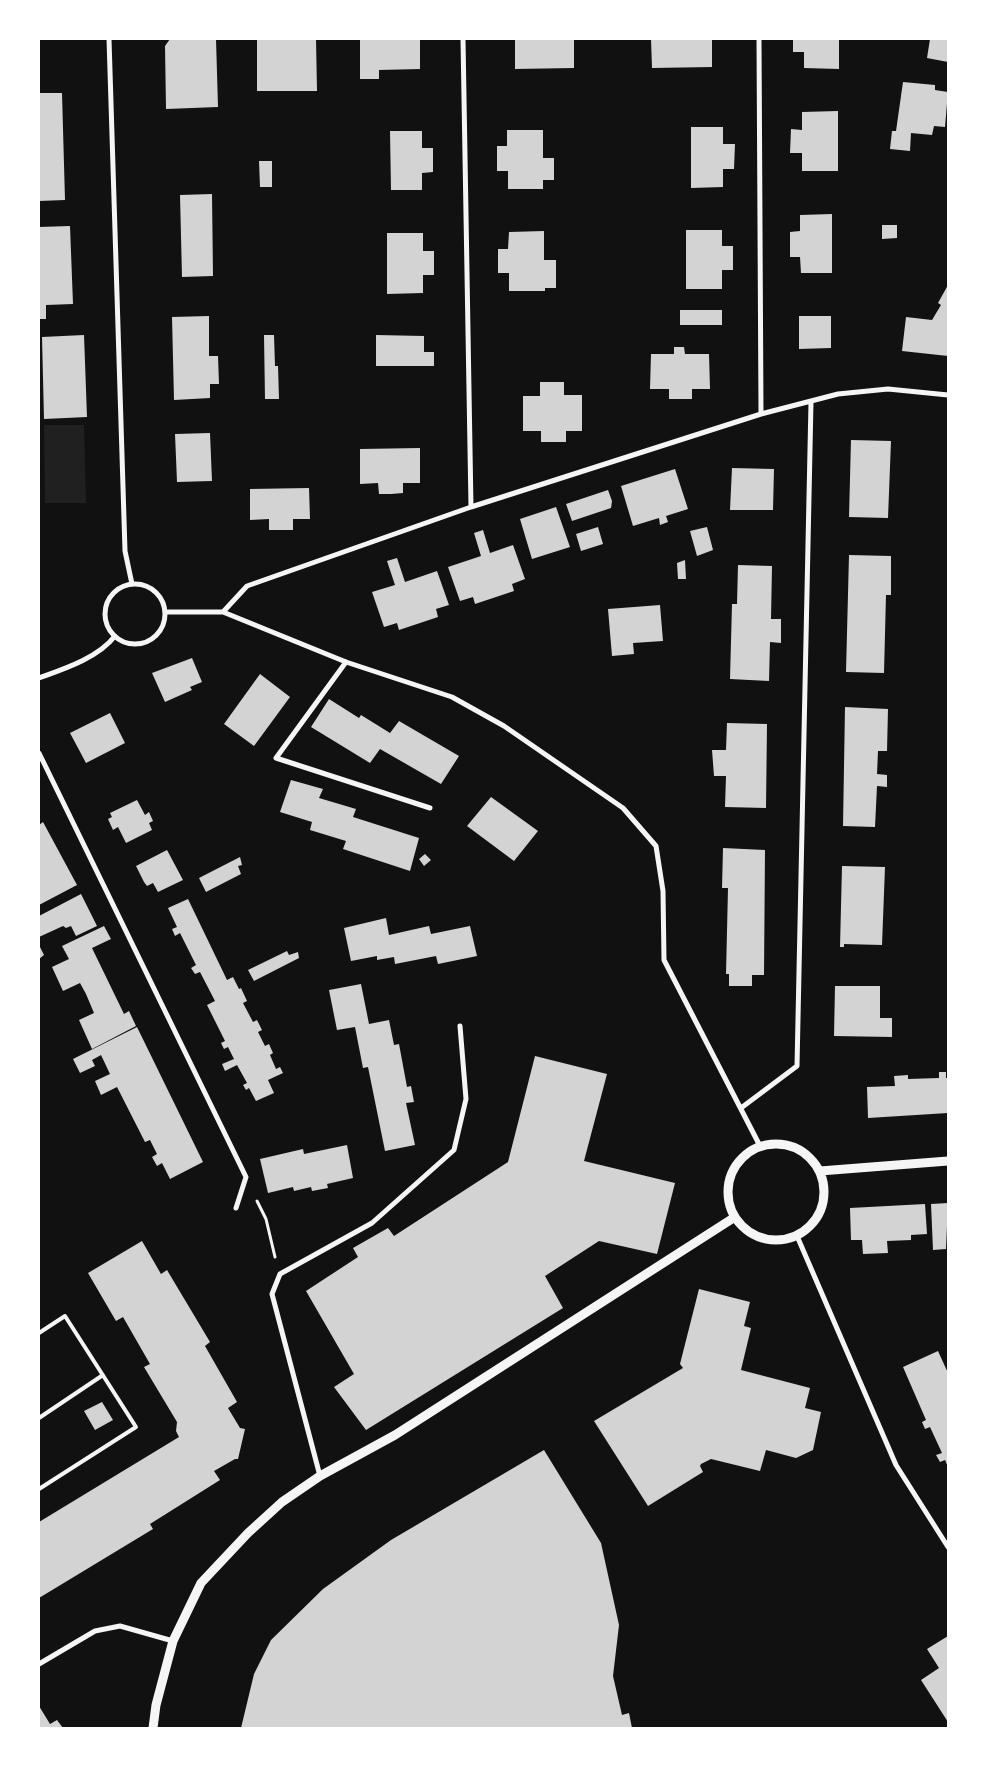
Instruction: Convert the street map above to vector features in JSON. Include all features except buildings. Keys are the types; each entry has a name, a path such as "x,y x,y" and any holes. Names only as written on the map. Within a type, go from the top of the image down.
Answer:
{"street":[{"path":"109,39 125,551 132,584"},
{"path":"463,39 471,507"},
{"path":"759,39 761,414"},
{"path":"223,612 247,586 471,507 761,414 838,394 888,389 948,394"},
{"path":"740,1108 797,1066 811,402"},
{"path":"132,584 150,588 163,603 165,612 161,628 145,642 124,642 115,636 105,619 105,609 114,592 132,584"},
{"path":"165,612 223,612 346,662 452,697 504,726 623,808 656,846 663,891 664,960 760,1146"},
{"path":"39,678 62,670 107,646 115,636"},
{"path":"346,662 276,758 430,808"},
{"path":"39,753 246,1177 236,1208"},
{"path":"320,1476 272,1294 280,1274 372,1223 454,1150 466,1099 460,1026"},
{"path":"772,1144 788,1145 810,1157 820,1171 825,1194 822,1211 811,1226 797,1236 779,1240 762,1238 746,1230 731,1209 728,1192 730,1179 737,1164 746,1155 760,1146 772,1144"},
{"path":"820,1171 948,1162"},
{"path":"153,1728 156,1705 173,1641 201,1583 282,1502 320,1476 395,1435 735,1217"},
{"path":"797,1236 896,1465 948,1547"},
{"path":"39,1664 95,1630 120,1626 173,1641"}],"lane":[{"path":"39,1333 65,1316 136,1427 39,1488"},
{"path":"39,1418 102,1375"}],"path":[{"path":"246,1177 266,1219 280,1274"}],"shaded area":[{"path":"44,425 84,425 86,503 45,503"}]}
